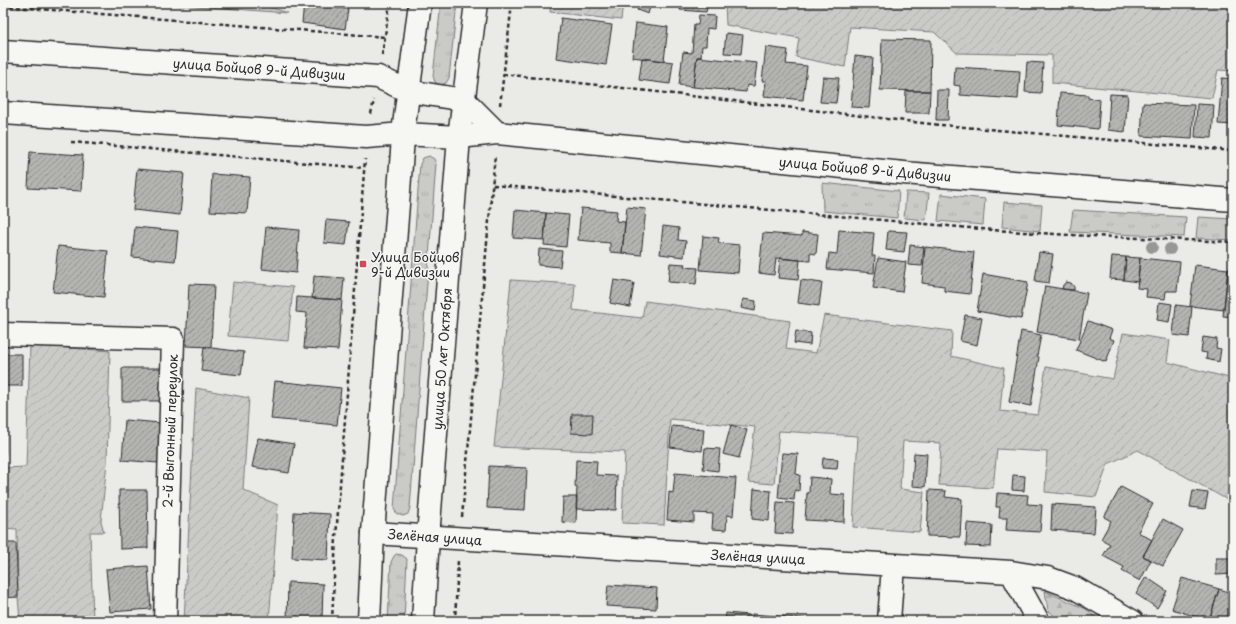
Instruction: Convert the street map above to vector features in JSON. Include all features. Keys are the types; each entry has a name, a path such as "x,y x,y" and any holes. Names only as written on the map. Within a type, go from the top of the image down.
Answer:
{"main road":[{"path":"369,621 373,533 403,134 420,3"},
{"name":"улица 50 лет Октября","path":"423,621 428,537 459,137 476,3"},
{"name":"улица Бойцов 9-й Дивизии","path":"3,51 378,77 408,91 464,100"},
{"path":"464,100 497,133"},
{"name":"улица Бойцов 9-й Дивизии","path":"3,113 366,137 403,134 459,137 497,133 882,171 1233,200"},
{"name":"2-й Выгонный переулок","path":"3,334 173,339 165,621"},
{"name":"Зелёная улица","path":"373,533 1011,572 1048,578 1075,588 1132,621"},
{"path":"889,621 893,565"},
{"path":"1011,572 1038,621"},
{"path":"1020,621 1023,595"}],"path":[{"path":"332,621 337,521 366,137 378,77 390,3"},
{"path":"454,621 460,539 497,133 512,3"},
{"path":"3,6 385,36"},
{"path":"503,74 931,124 1233,151"},
{"path":"66,142 364,168"},
{"path":"493,185 992,230 1070,236 1233,242"}],"green space":[{"path":"156,3 258,3 287,13"},
{"path":"441,3 457,3 449,78 446,83 440,85 435,82 433,76"},
{"path":"551,3 623,3 621,20 550,12"},
{"path":"725,3 1233,3 1233,71 1218,70 1212,98 1052,83 1052,55 957,53 934,32 850,27 845,67 796,57 799,38 726,25"},
{"path":"429,156 434,159 436,164 410,508 408,514 403,516 397,514 394,509 420,164 423,158"},
{"path":"822,183 899,191 897,218 823,211"},
{"path":"906,192 929,193 926,220 904,218"},
{"path":"941,194 985,199 983,225 938,221"},
{"path":"1004,202 1042,205 1040,231 1002,227"},
{"path":"1073,210 1186,217 1184,237 1070,232"},
{"path":"1198,217 1233,219 1233,240 1196,238"},
{"path":"511,280 575,284 573,310 642,318 645,301 790,321 786,349 816,353 824,315 952,331 951,356 1004,368 1000,411 1038,415 1046,367 1113,379 1123,333 1170,340 1167,362 1233,379 1233,503 1138,450 1108,464 1096,497 1045,492 1047,452 997,449 993,488 939,485 941,443 903,441 900,489 924,492 920,532 853,527 858,436 779,431 774,484 748,482 755,427 670,419 664,525 622,523 625,452 494,447"},
{"path":"233,282 293,287 288,341 228,336"},
{"path":"30,345 110,351 107,462 101,521 104,532 90,532 93,621 20,621 18,597 17,529 3,528 3,468 26,467"},
{"path":"196,388 249,398 243,490 278,505 269,621 184,621"},
{"path":"396,554 402,555 407,559 404,621 388,621 391,562"},
{"path":"1045,591 1086,609 1100,621 1060,621 1048,610"}],"building":[{"path":"304,3 348,9 345,29 302,23"},
{"path":"640,3 651,3 648,14 637,10"},
{"path":"681,3 708,3 706,12 680,10"},
{"path":"699,15 715,16 714,29 707,28 706,46 702,46 701,57 697,57 693,87 679,85 683,52 692,53 694,25 698,25"},
{"path":"561,18 612,25 606,65 556,58"},
{"path":"636,23 668,27 664,61 632,57"},
{"path":"726,33 743,35 741,54 724,53"},
{"path":"882,39 931,40 930,91 880,90"},
{"path":"766,47 788,50 786,64 807,66 803,100 764,96 766,81 762,81"},
{"path":"855,56 873,58 869,108 851,107"},
{"path":"697,57 757,63 754,86 747,85 746,92 693,87"},
{"path":"642,58 673,62 670,84 639,80"},
{"path":"1027,62 1043,63 1041,93 1025,92"},
{"path":"955,67 1020,71 1018,99 960,95 960,86 954,85"},
{"path":"823,77 839,78 836,103 820,102"},
{"path":"1222,78 1233,79 1233,125 1218,124"},
{"path":"937,90 949,90 948,120 936,120"},
{"path":"906,91 930,91 929,113 905,113"},
{"path":"1060,93 1088,95 1088,98 1100,100 1098,129 1058,125"},
{"path":"1110,94 1128,95 1125,132 1108,130"},
{"path":"1143,103 1194,105 1192,139 1141,136"},
{"path":"1197,104 1214,105 1212,138 1195,137"},
{"path":"30,152 83,155 81,191 28,188"},
{"path":"137,169 184,173 180,215 133,210"},
{"path":"212,174 250,177 247,213 210,211"},
{"path":"627,207 646,209 641,255 622,253"},
{"path":"581,208 617,211 616,221 625,222 622,253 610,252 610,243 578,240"},
{"path":"515,210 546,213 544,240 513,238"},
{"path":"546,213 569,215 566,247 544,245"},
{"path":"326,220 349,222 346,245 324,243"},
{"path":"663,226 679,228 678,240 686,241 684,257 660,254"},
{"path":"135,227 178,231 175,261 132,257"},
{"path":"266,227 299,230 296,273 262,269"},
{"path":"839,230 874,233 872,256 875,256 874,273 827,269 829,253 837,254"},
{"path":"888,231 907,232 904,252 886,250"},
{"path":"802,232 818,234 816,254 810,253 810,261 776,258 774,275 759,273 763,233 802,236"},
{"path":"703,236 719,238 718,243 740,245 738,273 700,270"},
{"path":"910,245 924,247 922,266 908,265"},
{"path":"58,246 108,251 104,297 53,292"},
{"path":"925,247 974,252 970,294 944,291 944,286 922,283"},
{"path":"539,249 562,251 560,267 538,265"},
{"path":"1039,252 1053,254 1049,283 1035,281"},
{"path":"1112,256 1126,257 1124,280 1110,279"},
{"path":"1126,257 1140,258 1138,282 1124,280"},
{"path":"780,258 800,260 798,280 778,278"},
{"path":"878,258 906,262 902,292 873,288"},
{"path":"1140,258 1180,262 1177,291 1166,291 1165,299 1146,297 1147,289 1137,288"},
{"path":"670,263 685,264 684,267 698,268 696,284 668,282"},
{"path":"1195,265 1228,269 1224,310 1190,306"},
{"path":"1228,269 1233,269 1233,317 1223,316"},
{"path":"983,274 1028,282 1021,319 977,311"},
{"path":"314,276 344,278 342,300 312,298"},
{"path":"614,280 634,283 630,307 610,303"},
{"path":"801,280 822,283 819,306 798,303"},
{"path":"1066,282 1071,283 1074,290 1062,289"},
{"path":"189,284 214,285 211,347 186,346"},
{"path":"1045,286 1087,293 1079,339 1037,332"},
{"path":"297,297 342,300 338,350 304,348 307,313 296,312"},
{"path":"743,299 756,301 755,311 741,308"},
{"path":"1159,302 1172,304 1169,322 1157,320"},
{"path":"1176,305 1192,307 1189,337 1173,335"},
{"path":"965,315 982,318 977,345 960,341"},
{"path":"1088,321 1112,330 1109,338 1114,340 1106,362 1076,350"},
{"path":"796,331 811,333 810,345 794,343"},
{"path":"1021,331 1041,335 1031,406 1009,402"},
{"path":"1203,337 1217,339 1216,348 1221,349 1219,362 1206,359 1207,353 1201,352"},
{"path":"204,347 244,352 241,375 201,371"},
{"path":"3,354 22,354 22,386 3,386"},
{"path":"122,368 163,368 163,401 122,401"},
{"path":"275,381 341,388 337,425 271,419"},
{"path":"3,410 6,410 5,454 3,454"},
{"path":"572,414 593,414 592,434 571,433"},
{"path":"125,420 161,423 158,463 122,460"},
{"path":"731,425 747,430 739,458 723,454"},
{"path":"672,426 704,429 702,451 670,447"},
{"path":"258,438 294,444 289,473 252,467"},
{"path":"705,448 720,449 718,471 703,469"},
{"path":"782,453 798,454 796,474 800,475 799,491 795,490 794,500 778,498"},
{"path":"914,453 927,454 925,487 912,486"},
{"path":"823,458 838,459 837,469 822,468"},
{"path":"576,460 597,461 596,475 617,476 616,510 576,509"},
{"path":"489,466 527,468 525,510 487,508"},
{"path":"675,473 736,478 733,516 727,515 726,530 712,529 713,514 694,513 694,522 667,520 669,492 673,493"},
{"path":"1013,475 1025,476 1024,491 1012,490"},
{"path":"810,477 831,479 830,494 845,495 844,522 805,520"},
{"path":"1121,487 1153,504 1138,532 1152,540 1143,556 1151,560 1140,581 1122,571 1124,567 1103,556 1110,544 1101,539 1111,521 1104,517"},
{"path":"754,489 771,491 769,521 752,519"},
{"path":"119,490 147,490 148,548 120,549"},
{"path":"929,490 946,491 945,497 962,499 960,537 927,536"},
{"path":"1193,491 1208,493 1205,509 1190,507"},
{"path":"997,493 1028,495 1027,504 1042,505 1040,532 1006,530 1007,518 999,518 1000,507 996,507"},
{"path":"563,497 577,497 576,523 562,522"},
{"path":"777,502 794,503 792,534 775,533"},
{"path":"1052,504 1096,507 1094,533 1051,530"},
{"path":"294,512 330,514 328,560 292,558"},
{"path":"1163,519 1183,530 1163,566 1143,556"},
{"path":"967,523 992,525 991,547 966,546"},
{"path":"3,543 16,543 18,597 3,598"},
{"path":"1216,558 1233,558 1233,574 1216,575"},
{"path":"148,566 151,609 110,612 106,569"},
{"path":"1146,577 1167,591 1157,608 1136,594"},
{"path":"1182,578 1219,589 1209,621 1172,609"},
{"path":"288,582 323,584 322,621 287,621"},
{"path":"608,585 657,588 656,609 606,606"},
{"path":"1219,589 1232,593 1230,599 1233,600 1233,621 1209,621"},
{"path":"726,613 749,615 749,621 725,621"},
{"path":"752,614 835,621 752,621"}],"place":[{"name":"Улица Бойцов 9-й Дивизии","path":"363,264"}]}
